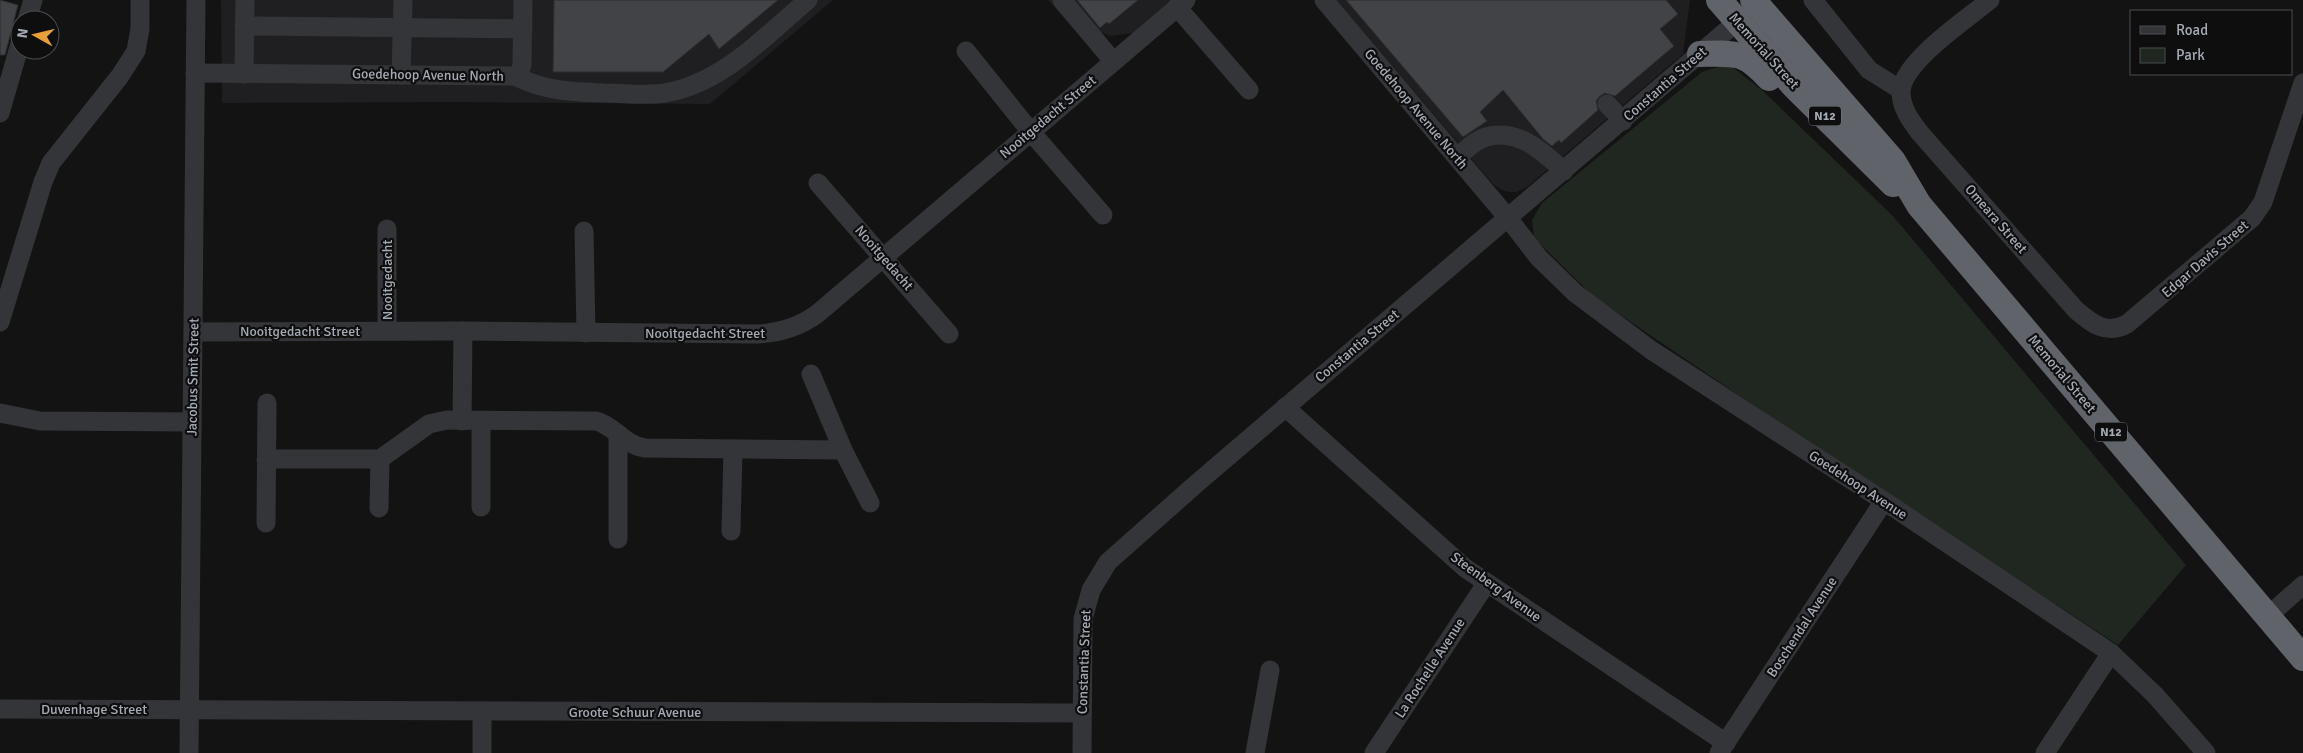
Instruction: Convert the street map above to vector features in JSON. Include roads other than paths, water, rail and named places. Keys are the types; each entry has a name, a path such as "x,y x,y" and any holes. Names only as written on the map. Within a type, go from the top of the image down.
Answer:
{"highway":[{"name":"Memorial Street","path":"1719,0 1794,86 1896,187 1919,205"},
{"name":"Memorial Street","path":"1755,2 1893,161 1919,205 2303,658"},
{"path":"1700,54 1739,54 1752,60 1810,120 1840,145 1865,157"}],"street":[{"path":"0,322 6,280 51,163 120,76 136,52 140,29 140,0"},
{"name":"Jacobus Smit Street","path":"189,753 196,0"},
{"path":"244,74 245,0"},
{"path":"401,75 402,0"},
{"path":"515,76 519,73 522,64 523,0"},
{"name":"Goedehoop Avenue North","path":"196,73 515,76 540,87 569,92 649,94 668,92 708,79 732,64 808,0"},
{"path":"1062,0 1113,61"},
{"name":"Goedehoop Avenue North","path":"1324,0 1508,218"},
{"path":"1812,0 1869,70 1901,90 1904,78 1914,63 1990,0"},
{"name":"Constantia Street","path":"1082,753 1083,619 1091,590 1098,575 1128,542 1700,54 1755,2"},
{"path":"1182,4 1249,90"},
{"name":"Nooitgedacht Street","path":"194,332 463,331 757,334 779,332 799,325 817,314 1182,4"},
{"path":"244,26 523,29"},
{"path":"966,51 1030,132 1102,215"},
{"path":"0,113 15,60"},
{"name":"Edgar Davis Street","path":"2111,329 2122,327 2134,320 2252,218 2263,202 2303,83"},
{"name":"Omeara Street","path":"1901,90 1905,108 1920,133 2076,310 2093,324 2111,329"},
{"path":"1607,104 1622,121"},
{"path":"1457,158 1485,137 1509,135 1536,146 1564,171"},
{"name":"Nooitgedacht","path":"818,183 949,334"},
{"name":"Goedehoop Avenue","path":"1508,218 1539,258 1598,311 1651,350 1884,501 2111,653 2155,695 2206,753"},
{"name":"Nooitgedacht","path":"387,229 387,331"},
{"path":"584,231 586,333"},
{"path":"462,421 463,331"},
{"path":"811,374 843,450 870,504"},
{"path":"266,523 267,403"},
{"name":"Steenberg Avenue","path":"1285,407 1453,558 1486,584 1722,748"},
{"path":"0,413 40,421 192,422"},
{"path":"266,459 380,459 433,422 462,421 596,421 608,425 635,445 644,448 843,450"},
{"path":"481,421 481,507"},
{"path":"618,434 618,539"},
{"path":"732,531 733,449"},
{"path":"379,508 380,459"},
{"name":"Boschendal Avenue","path":"1722,748 1884,501"},
{"name":"La Rochelle Avenue","path":"1374,753 1486,584"},
{"path":"2267,617 2303,585"},
{"path":"2045,753 2111,653"},
{"path":"1255,753 1270,670"},
{"name":"Duvenhage Street","path":"0,709 188,709"},
{"name":"Groote Schuur Avenue","path":"188,709 482,712 1082,713"},
{"path":"482,712 482,753"}]}
